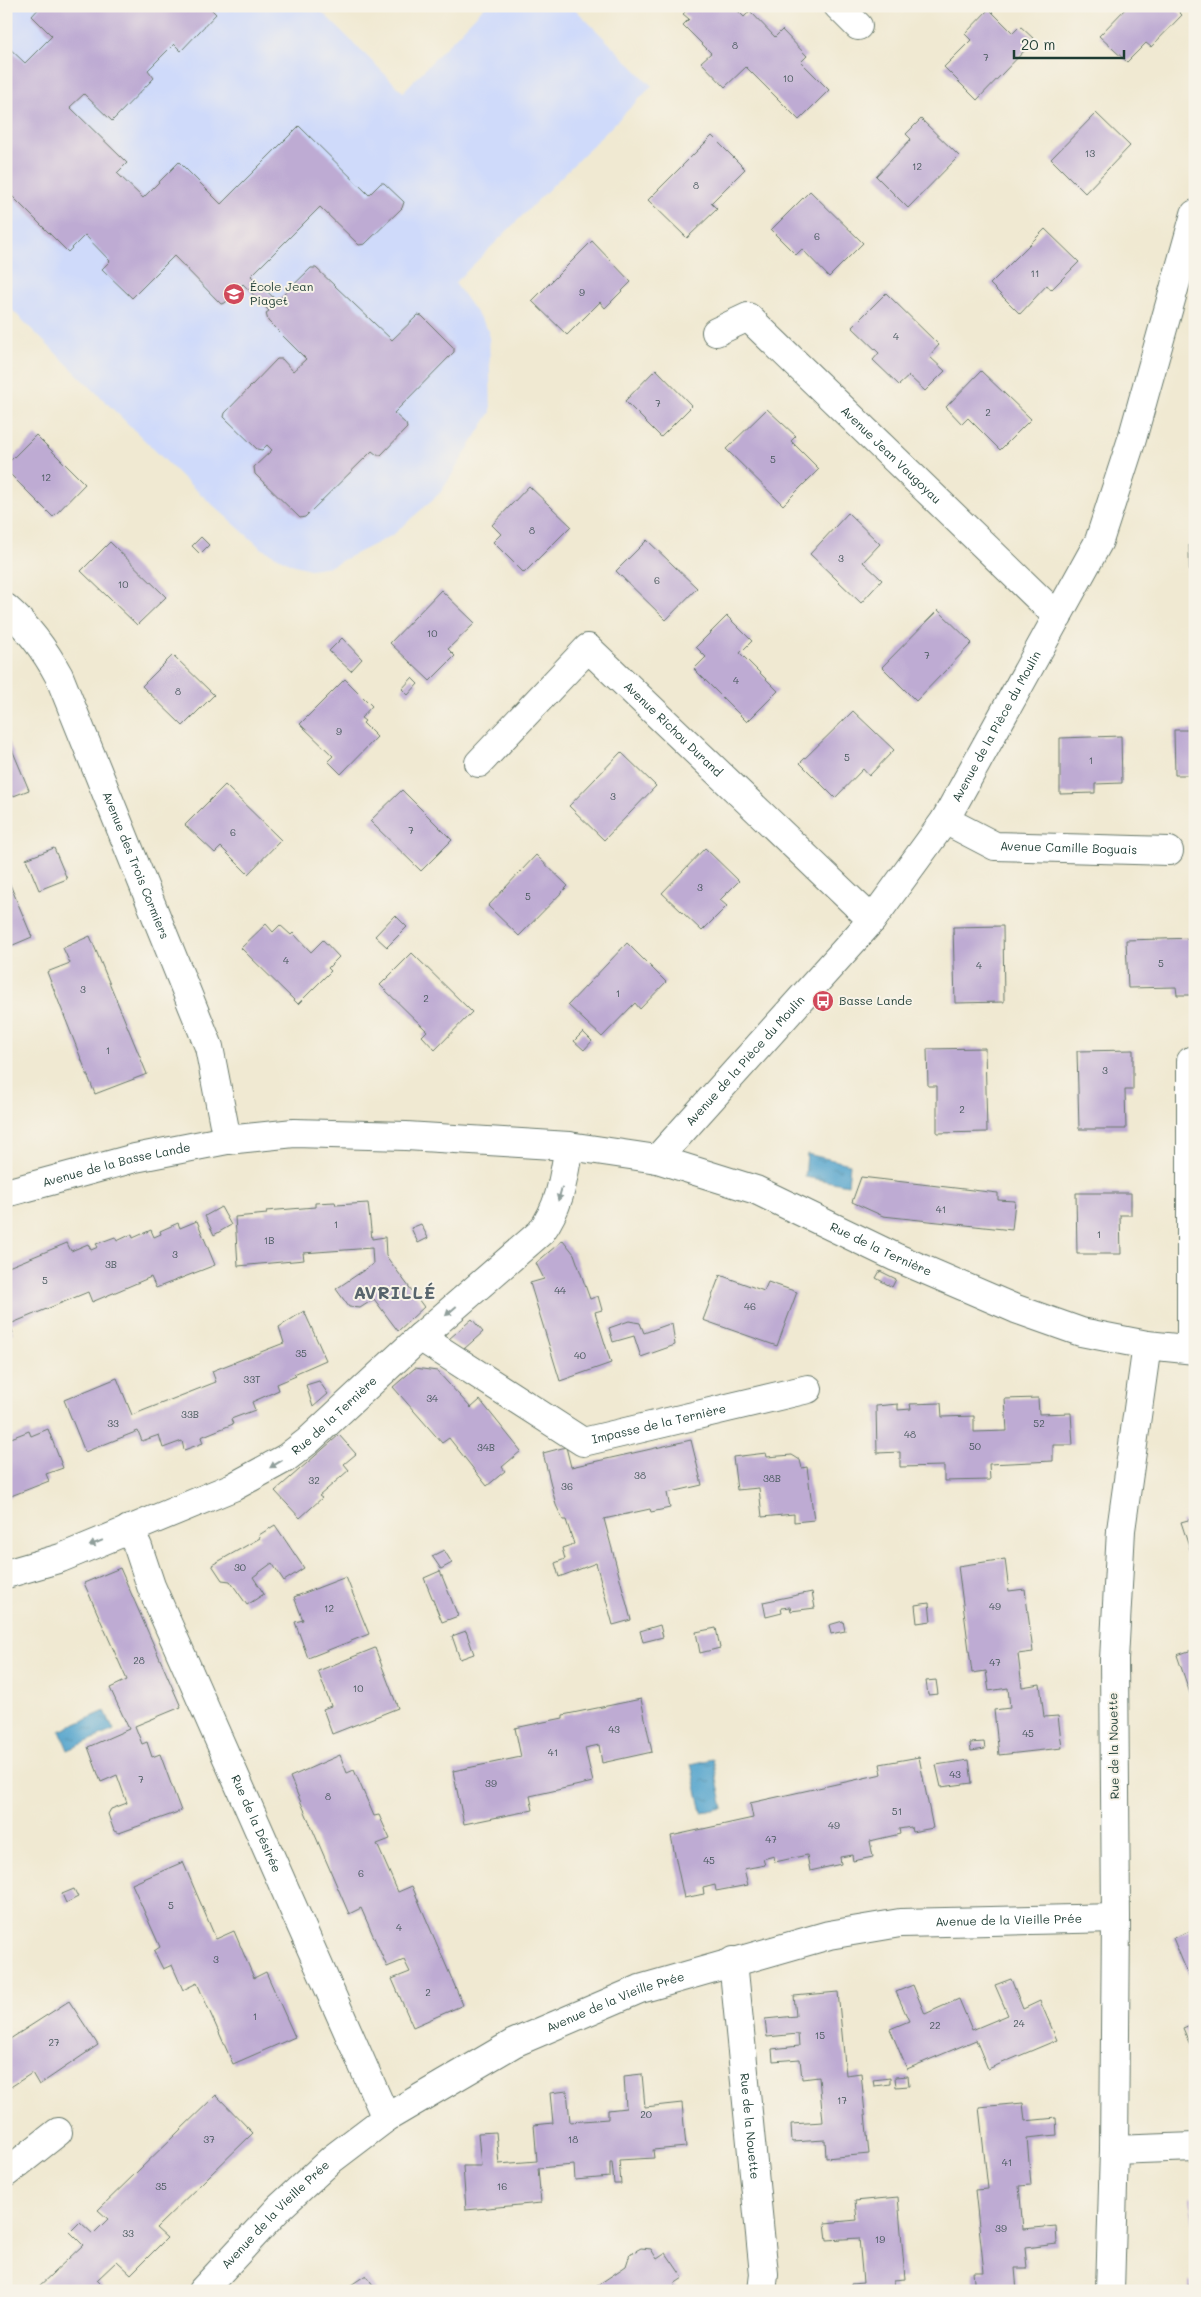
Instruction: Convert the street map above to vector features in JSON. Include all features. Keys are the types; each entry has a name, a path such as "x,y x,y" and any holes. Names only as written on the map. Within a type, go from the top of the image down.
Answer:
{"street":[{"path":"838,6 858,26"},
{"name":"Avenue de la Pièce du Moulin","path":"657,1159 872,920 946,820 1099,541 1132,439 1195,214"},
{"name":"Avenue Jean Vaugoyau","path":"716,332 748,317 1058,617"},
{"name":"Avenue des Trois Cormiers","path":"6,608 23,624 44,649 59,676 210,1048 227,1140"},
{"name":"Avenue Richou Durand","path":"479,763 588,648 872,920"},
{"name":"Avenue Camille Boguais","path":"946,820 995,846 1169,850"},
{"path":"1193,1349 1191,1061 1195,1061"},
{"name":"Rue de la Ternière","path":"227,1140 294,1133 406,1136 568,1146 657,1159 756,1190 895,1257 1016,1309 1081,1332 1147,1345 1193,1349"},
{"name":"Avenue de la Basse Lande","path":"6,1193 135,1158 227,1140"},
{"name":"Rue de la Ternière","path":"6,1574 61,1558 233,1487 286,1458 308,1441 420,1337 541,1232 551,1217 560,1196 568,1146"},
{"name":"Impasse de la Ternière","path":"420,1337 583,1442 808,1389"},
{"name":"Rue de la Nouette","path":"1110,2291 1114,2150 1116,1918 1114,1660 1121,1530 1147,1345"},
{"name":"Rue de la Désirée","path":"129,1529 138,1547 151,1586 386,2118"},
{"name":"Avenue de la Vieille Prée","path":"202,2291 280,2208 326,2165 386,2118 514,2043 640,1989 829,1935 900,1923 1116,1918"},
{"name":"Rue de la Nouette","path":"733,1961 764,2274 762,2291"},
{"path":"6,2173 58,2132"},
{"path":"1114,2150 1160,2150 1195,2147"}],"shaded area":[{"name":"École Jean Piaget","path":"6,6 316,6 403,92 485,6 572,6 652,86 455,283 489,331 491,412 441,492 393,535 331,566 310,569 291,564 261,548 185,480 6,304"}],"water":[{"path":"807,1154 850,1164 848,1185 805,1177"},
{"path":"105,1711 114,1730 68,1750 60,1731"},
{"path":"713,1759 723,1808 702,1812 691,1764"}],"building":[{"path":"41,6 208,6 216,14 181,51 174,44 148,70 154,78 112,121 84,94 70,107 127,163 117,173 143,198 179,162 221,204 299,126 369,195 381,183 384,183 404,202 402,208 365,244 359,245 320,207 251,276 277,301 311,268 316,268 392,340 418,315 422,316 454,348 454,352 394,413 406,424 407,428 381,455 377,455 372,451 305,517 300,518 255,474 254,467 272,450 267,445 262,450 257,449 224,417 225,413 277,359 282,359 293,371 306,359 268,321 266,313 269,311 243,284 225,303 221,304 174,256 132,298 102,269 110,261 85,235 68,252 6,190 6,45 25,63 52,36 32,16"},
{"path":"691,6 733,6 744,17 750,11 775,37 782,30 807,56 801,62 829,90 799,120 746,67 725,87 701,62 711,53 683,25 689,19 683,14"},
{"path":"1128,6 1173,6 1182,15 1151,47 1146,43 1127,62 1099,36"},
{"path":"989,9 1013,33 1020,26 1034,39 977,100 944,67 971,40 965,34"},
{"path":"1096,113 1130,146 1085,193 1051,159"},
{"path":"921,119 959,156 908,208 876,176 911,139 906,134"},
{"path":"712,136 745,169 711,203 717,209 687,238 648,200"},
{"path":"810,191 863,243 829,277 802,249 796,255 771,230"},
{"path":"1045,229 1079,262 1051,290 1047,285 1020,314 990,284"},
{"path":"592,241 631,282 605,308 600,302 567,335 532,301"},
{"path":"886,293 939,345 929,356 945,371 925,391 909,376 899,385 873,360 879,353 852,327"},
{"path":"656,369 692,406 661,437 625,401"},
{"path":"981,371 1031,419 1000,450 968,418 962,424 946,407"},
{"path":"767,409 796,436 791,441 819,469 783,505 726,449"},
{"path":"36,435 85,484 53,517 6,470 6,465"},
{"path":"529,486 571,526 524,573 493,542 501,534 492,525"},
{"path":"848,513 880,544 863,562 882,580 861,603 810,554"},
{"path":"201,537 209,545 200,554 192,546"},
{"path":"647,540 697,588 666,620 616,571"},
{"path":"110,542 166,597 137,625 81,571"},
{"path":"1189,545 1195,545 1195,604 1190,604"},
{"path":"441,590 475,623 448,649 455,656 430,681 390,643"},
{"path":"938,610 972,643 916,701 882,667"},
{"path":"727,616 752,641 740,653 778,691 747,722 694,669 706,657 696,647"},
{"path":"342,638 362,659 351,671 329,651"},
{"path":"173,655 214,695 183,726 142,686"},
{"path":"412,678 418,684 408,695 402,689"},
{"path":"345,679 372,706 361,718 365,721 363,723 377,737 341,774 328,761 333,756 300,724"},
{"path":"853,711 894,750 869,776 863,769 835,798 800,763"},
{"path":"1174,730 1195,730 1195,775 1175,775"},
{"path":"6,735 29,790 6,799"},
{"path":"1121,736 1122,783 1095,784 1095,793 1060,794 1060,738"},
{"path":"621,752 656,786 604,840 569,806"},
{"path":"225,785 281,840 248,874 221,847 215,853 185,825"},
{"path":"402,790 452,840 421,871 370,821"},
{"path":"54,848 67,879 39,890 26,859"},
{"path":"705,848 739,881 720,900 727,906 702,931 662,893"},
{"path":"536,855 568,886 519,936 488,906"},
{"path":"6,875 32,937 6,948"},
{"path":"395,915 407,927 387,947 375,936"},
{"path":"266,924 273,932 280,925 291,935 293,933 311,952 323,940 339,957 328,968 331,971 298,1004 241,948"},
{"path":"1003,926 1004,1002 955,1003 953,927"},
{"path":"90,936 147,1074 95,1094 47,972 70,963 63,948"},
{"path":"1195,938 1195,995 1177,995 1176,987 1128,988 1126,940"},
{"path":"627,943 666,982 640,1009 635,1003 602,1037 568,1005"},
{"path":"412,953 472,1012 435,1050 422,1036 427,1031 380,985"},
{"path":"583,1032 592,1041 584,1050 574,1041"},
{"path":"985,1048 987,1132 937,1133 937,1086 928,1086 927,1049"},
{"path":"1133,1050 1133,1090 1125,1090 1126,1129 1079,1129 1077,1051"},
{"path":"861,1177 998,1193 998,1200 1015,1201 1012,1230 883,1216 852,1202"},
{"path":"1076,1193 1131,1193 1131,1215 1120,1215 1121,1254 1077,1254"},
{"path":"335,1202 336,1205 368,1203 372,1239 385,1237 386,1256 424,1307 398,1331 374,1299 360,1308 349,1307 336,1289 373,1264 372,1248 303,1253 304,1260 238,1266 235,1217 267,1214 266,1211 315,1207 315,1203"},
{"path":"221,1207 231,1225 214,1235 205,1216"},
{"path":"197,1221 215,1265 156,1288 151,1277 92,1302 88,1292 10,1324 13,1333 6,1335 6,1268 67,1243 71,1251 88,1244 91,1250 98,1247 96,1244 115,1237 117,1241 132,1234 133,1238 151,1230 154,1237 161,1234 160,1231 178,1223 180,1228"},
{"path":"421,1224 428,1238 418,1243 411,1228"},
{"path":"563,1240 574,1254 590,1299 598,1296 602,1310 595,1312 611,1363 560,1381 530,1283 544,1279 536,1263"},
{"path":"880,1271 896,1279 892,1287 876,1278"},
{"path":"720,1275 764,1291 768,1282 797,1292 777,1346 703,1320"},
{"path":"304,1311 326,1360 294,1374 296,1376 277,1384 279,1390 252,1402 255,1410 231,1419 233,1424 201,1437 203,1443 184,1450 182,1441 163,1448 159,1435 142,1441 138,1431 85,1452 64,1400 117,1378 132,1415 216,1382 212,1371 284,1343 279,1327"},
{"path":"472,1319 483,1332 464,1349 449,1339"},
{"path":"629,1321 640,1323 644,1333 672,1323 675,1345 641,1357 634,1336 613,1342 609,1328"},
{"path":"415,1368 437,1371 471,1408 480,1400 521,1451 502,1467 505,1471 487,1486 449,1438 442,1443 393,1387"},
{"path":"319,1381 328,1394 313,1407 306,1385"},
{"path":"1038,1398 1039,1414 1071,1413 1073,1445 1053,1445 1053,1461 989,1464 990,1480 944,1481 944,1466 900,1467 900,1452 877,1453 876,1406 898,1404 898,1410 911,1409 910,1404 941,1403 942,1417 974,1416 974,1432 1007,1431 1005,1399"},
{"path":"48,1429 63,1468 46,1474 49,1481 6,1498 6,1440 29,1431 31,1436"},
{"path":"339,1435 356,1454 344,1464 349,1470 319,1496 322,1498 300,1518 275,1491"},
{"path":"691,1440 702,1485 667,1493 670,1508 651,1512 650,1509 604,1519 631,1620 613,1625 596,1563 559,1577 555,1563 565,1559 562,1548 574,1544 566,1520 563,1520 556,1505 543,1453 566,1447 571,1467"},
{"path":"766,1453 767,1457 792,1455 800,1460 802,1468 807,1467 814,1520 794,1522 794,1514 762,1517 759,1488 737,1490 733,1457"},
{"path":"1195,1518 1195,1562 1194,1562 1181,1522"},
{"path":"275,1525 304,1568 284,1581 272,1563 253,1577 264,1594 247,1605 230,1581 222,1580 212,1565 260,1538 259,1535"},
{"path":"444,1550 452,1563 441,1569 432,1556"},
{"path":"1005,1559 1009,1591 1025,1589 1033,1652 1018,1654 1022,1687 1040,1684 1044,1717 1058,1716 1062,1748 999,1755 994,1710 1010,1708 1008,1688 989,1691 986,1671 972,1673 958,1566"},
{"path":"120,1568 181,1707 135,1726 142,1744 147,1742 152,1757 160,1754 181,1811 119,1833 114,1831 108,1814 111,1809 127,1803 117,1775 101,1782 88,1747 129,1729 110,1688 127,1680 84,1583"},
{"path":"440,1571 458,1616 442,1622 424,1578"},
{"path":"346,1577 369,1634 308,1658 295,1622 303,1620 294,1597"},
{"path":"812,1592 815,1608 791,1611 790,1607 781,1608 782,1613 766,1617 763,1602"},
{"path":"929,1603 931,1621 917,1623 915,1605"},
{"path":"843,1621 845,1631 831,1634 829,1625"},
{"path":"660,1625 663,1637 643,1642 640,1631"},
{"path":"716,1628 720,1648 700,1653 696,1632"},
{"path":"466,1631 474,1654 460,1659 452,1636"},
{"path":"375,1648 398,1708 332,1734 323,1709 331,1706 318,1671"},
{"path":"1195,1649 1195,1705 1194,1705 1177,1655"},
{"path":"936,1680 938,1694 928,1695 926,1681"},
{"path":"641,1699 652,1752 602,1763 599,1745 585,1748 593,1782 530,1796 533,1810 464,1824 453,1771 521,1757 515,1728 563,1718 563,1715"},
{"path":"984,1742 985,1749 971,1751 970,1743"},
{"path":"340,1755 347,1773 354,1770 374,1816 379,1815 390,1839 377,1844 398,1892 412,1886 463,2005 413,2027 392,1979 410,1972 404,1960 387,1967 361,1908 349,1914 290,1777"},
{"path":"919,1757 933,1828 912,1832 911,1827 899,1829 900,1834 870,1841 873,1857 853,1861 852,1855 840,1857 841,1864 810,1871 807,1855 775,1862 774,1856 763,1859 765,1865 744,1869 748,1885 716,1891 715,1885 703,1888 704,1894 684,1898 671,1836 753,1818 750,1803 882,1774 880,1764"},
{"path":"969,1760 972,1783 941,1787 936,1765"},
{"path":"183,1862 216,1939 234,1931 254,1978 266,1972 295,2037 233,2064 197,1983 183,1990 172,1965 163,1969 154,1951 160,1947 132,1884"},
{"path":"74,1889 78,1897 66,1903 62,1894"},
{"path":"1195,1929 1195,1991 1173,1938"},
{"path":"1011,1979 1023,2009 1040,2001 1057,2040 988,2069 976,2040 907,2069 890,2029 909,2021 896,1992 913,1985 925,2014 959,1999 972,2030 1008,2015 995,1985"},
{"path":"838,1992 846,2075 861,2073 869,2154 826,2158 825,2140 792,2142 791,2124 823,2122 819,2077 802,2079 800,2059 773,2061 772,2049 799,2046 798,2034 767,2037 765,2019 796,2016 794,1996"},
{"path":"69,2001 98,2045 39,2085 32,2073 6,2090 6,2034 10,2039"},
{"path":"1195,2023 1195,2057 1183,2028"},
{"path":"642,2074 645,2107 682,2103 686,2147 653,2150 654,2158 619,2160 621,2184 614,2184 612,2162 610,2162 610,2177 575,2180 574,2165 538,2168 541,2203 466,2210 463,2166 481,2166 478,2133 496,2132 499,2164 537,2161 534,2125 553,2123 550,2093 567,2091 570,2122 608,2119 608,2110 626,2108 624,2076"},
{"path":"908,2076 909,2086 896,2087 895,2077"},
{"path":"890,2078 890,2084 874,2086 873,2080"},
{"path":"216,2095 253,2133 156,2228 167,2238 131,2274 117,2261 97,2280 108,2291 39,2291 37,2288 83,2245 70,2232 80,2222 93,2234 108,2219 98,2210"},
{"path":"1023,2103 1025,2121 1056,2118 1057,2135 1027,2138 1031,2185 1019,2186 1023,2229 1056,2226 1057,2244 1025,2248 1027,2268 1015,2268 1017,2291 975,2291 973,2272 984,2272 975,2190 988,2189 979,2107"},
{"path":"1195,2196 1195,2227 1193,2227 1190,2197"},
{"path":"898,2197 905,2279 894,2280 895,2291 852,2291 851,2284 863,2283 859,2238 827,2240 825,2223 857,2220 855,2201"},
{"path":"641,2248 651,2249 657,2259 666,2253 683,2278 674,2284 679,2291 589,2291 626,2266 630,2254"},
{"path":"366,2275 377,2291 350,2291 353,2288 351,2285"},
{"path":"1195,2282 1195,2291 1189,2291 1189,2283"}],"place":[{"name":"École Jean Piaget","path":"234,294"},
{"name":"Basse Lande","path":"823,1001"}],"district":[{"name":"AVRILLÉ","path":"395,1293"}]}
